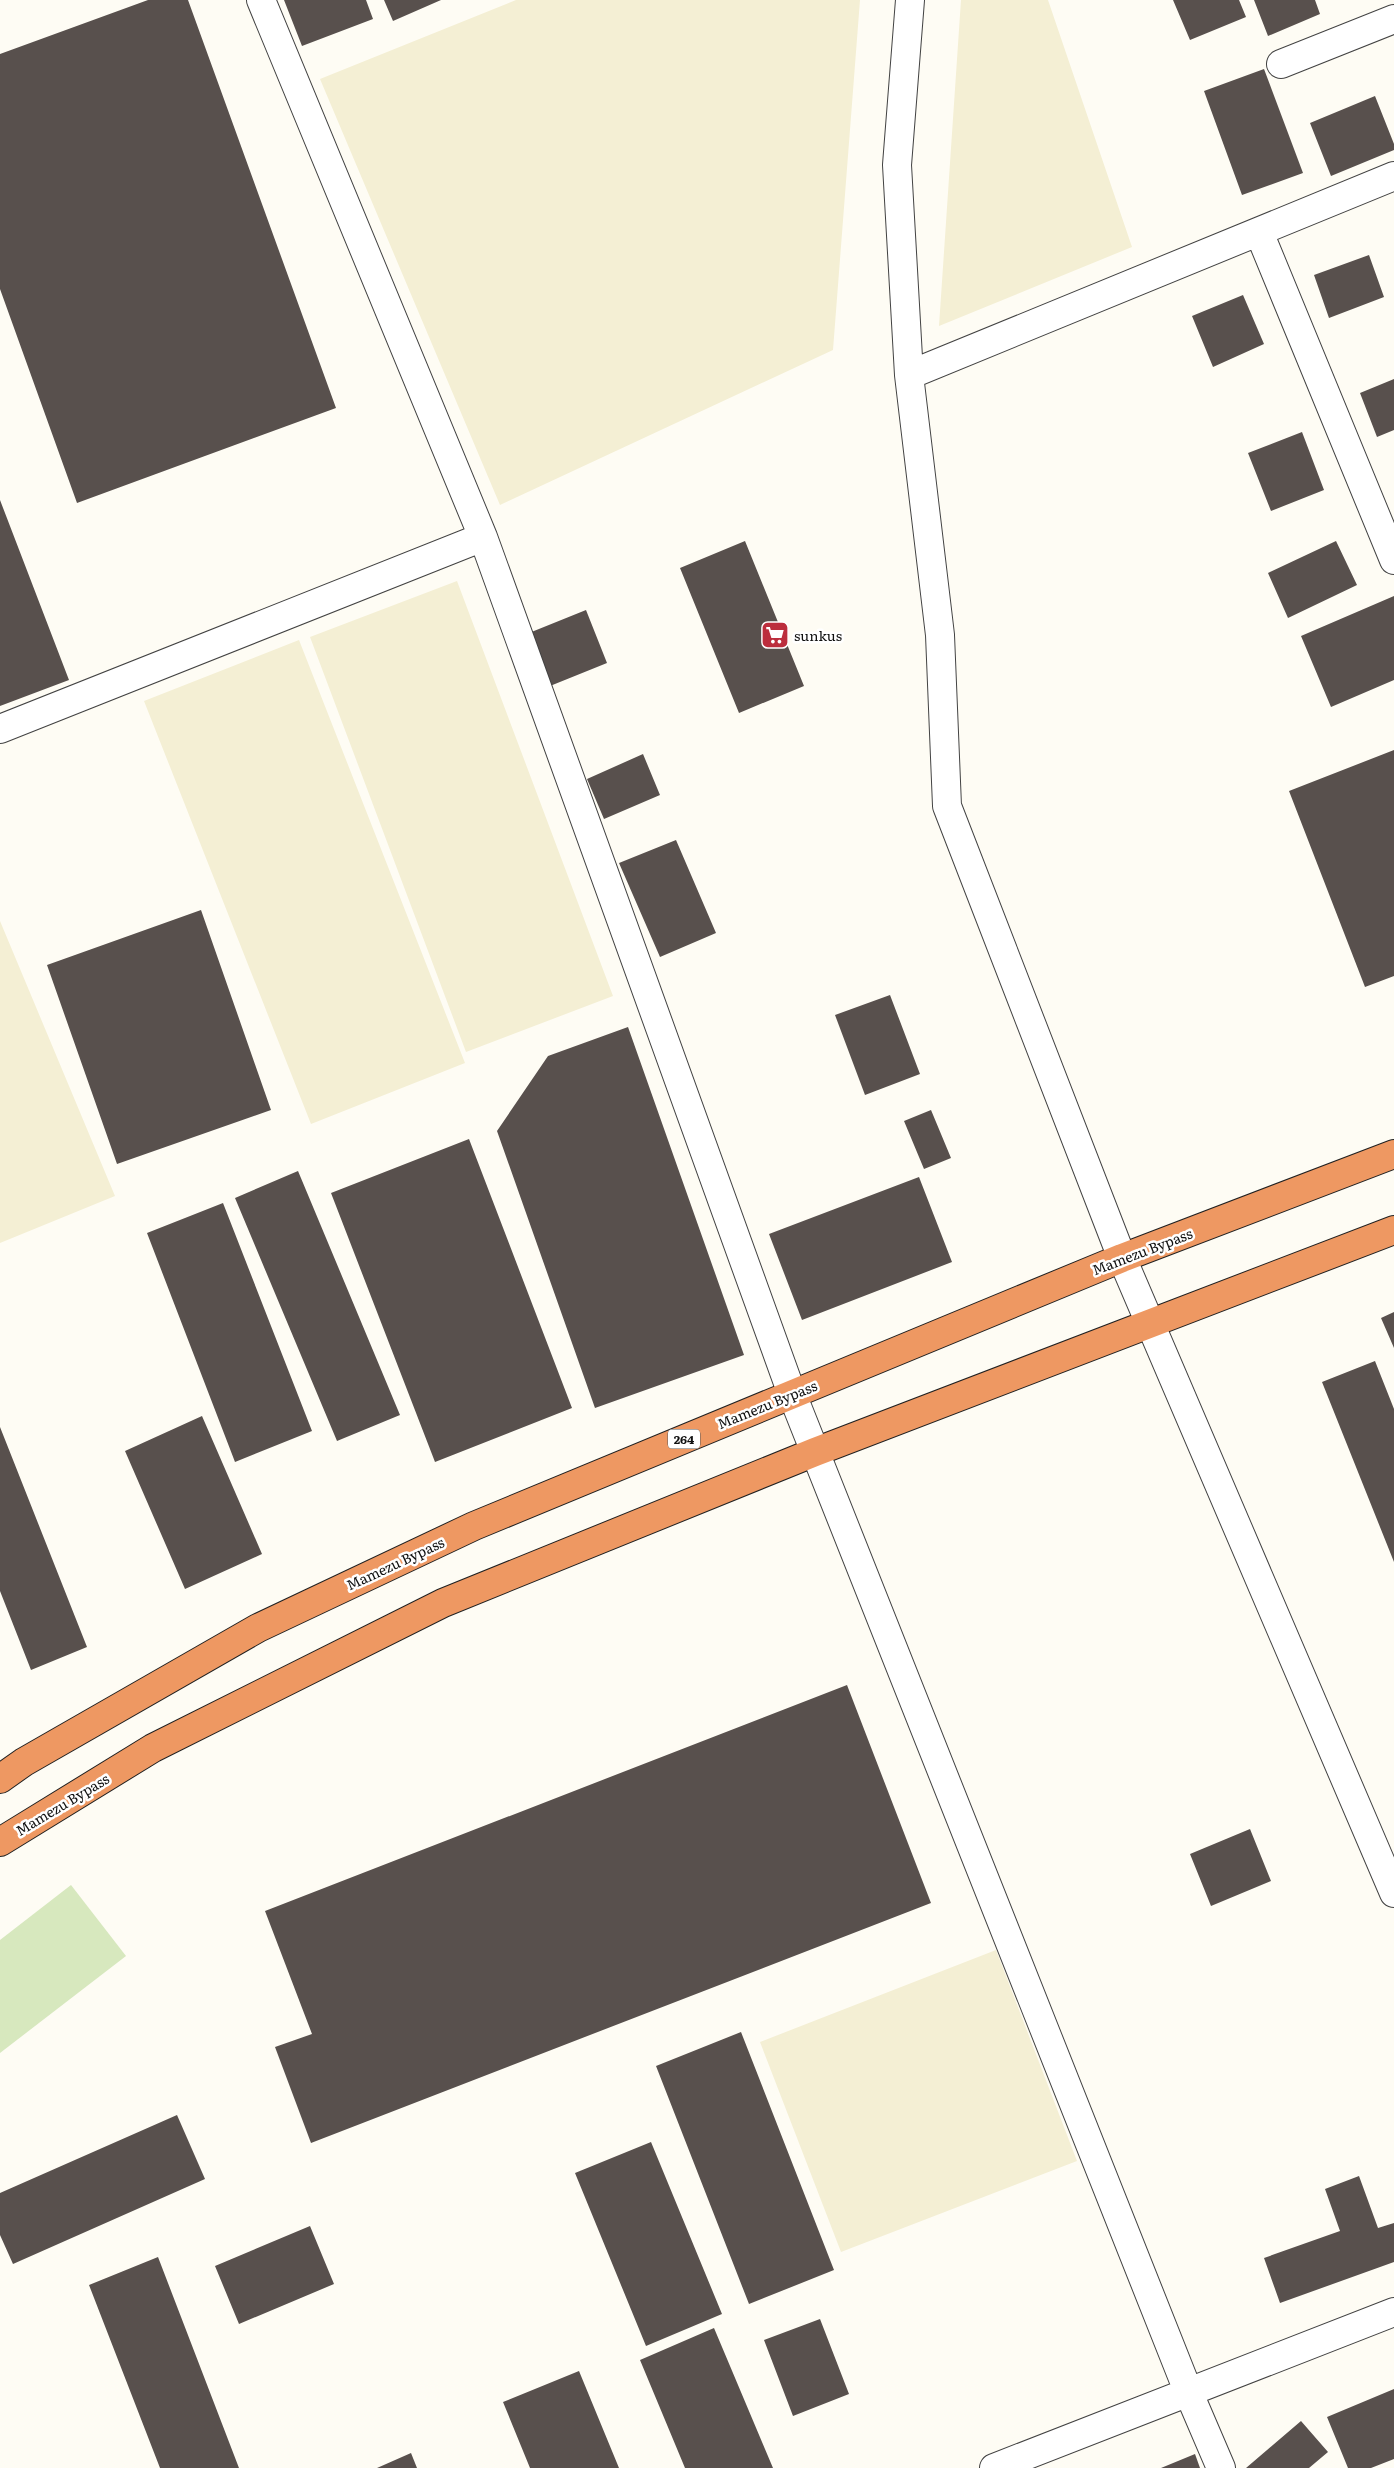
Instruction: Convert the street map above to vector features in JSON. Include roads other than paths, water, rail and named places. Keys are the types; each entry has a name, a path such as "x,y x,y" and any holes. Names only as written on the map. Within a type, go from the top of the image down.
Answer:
{"highway":[{"name":"Mamezu Bypass","path":"0,1779 24,1762 258,1628 474,1526 1122,1258 1394,1154"},
{"name":"Mamezu Bypass","path":"0,1842 153,1748 443,1603 815,1452 1394,1230"}],"street":[{"path":"261,0 483,537 792,1394 1188,2391 1221,2468"},
{"path":"910,0 897,164 910,375 940,635 947,806 1122,1258 1394,1893"},
{"path":"1281,64 1394,19"},
{"path":"910,375 1259,232 1391,185"},
{"path":"1259,232 1394,560"},
{"path":"0,729 483,537"},
{"path":"994,2468 1394,2312"}],"place":[{"name":"sunkus","path":"775,635"}]}
